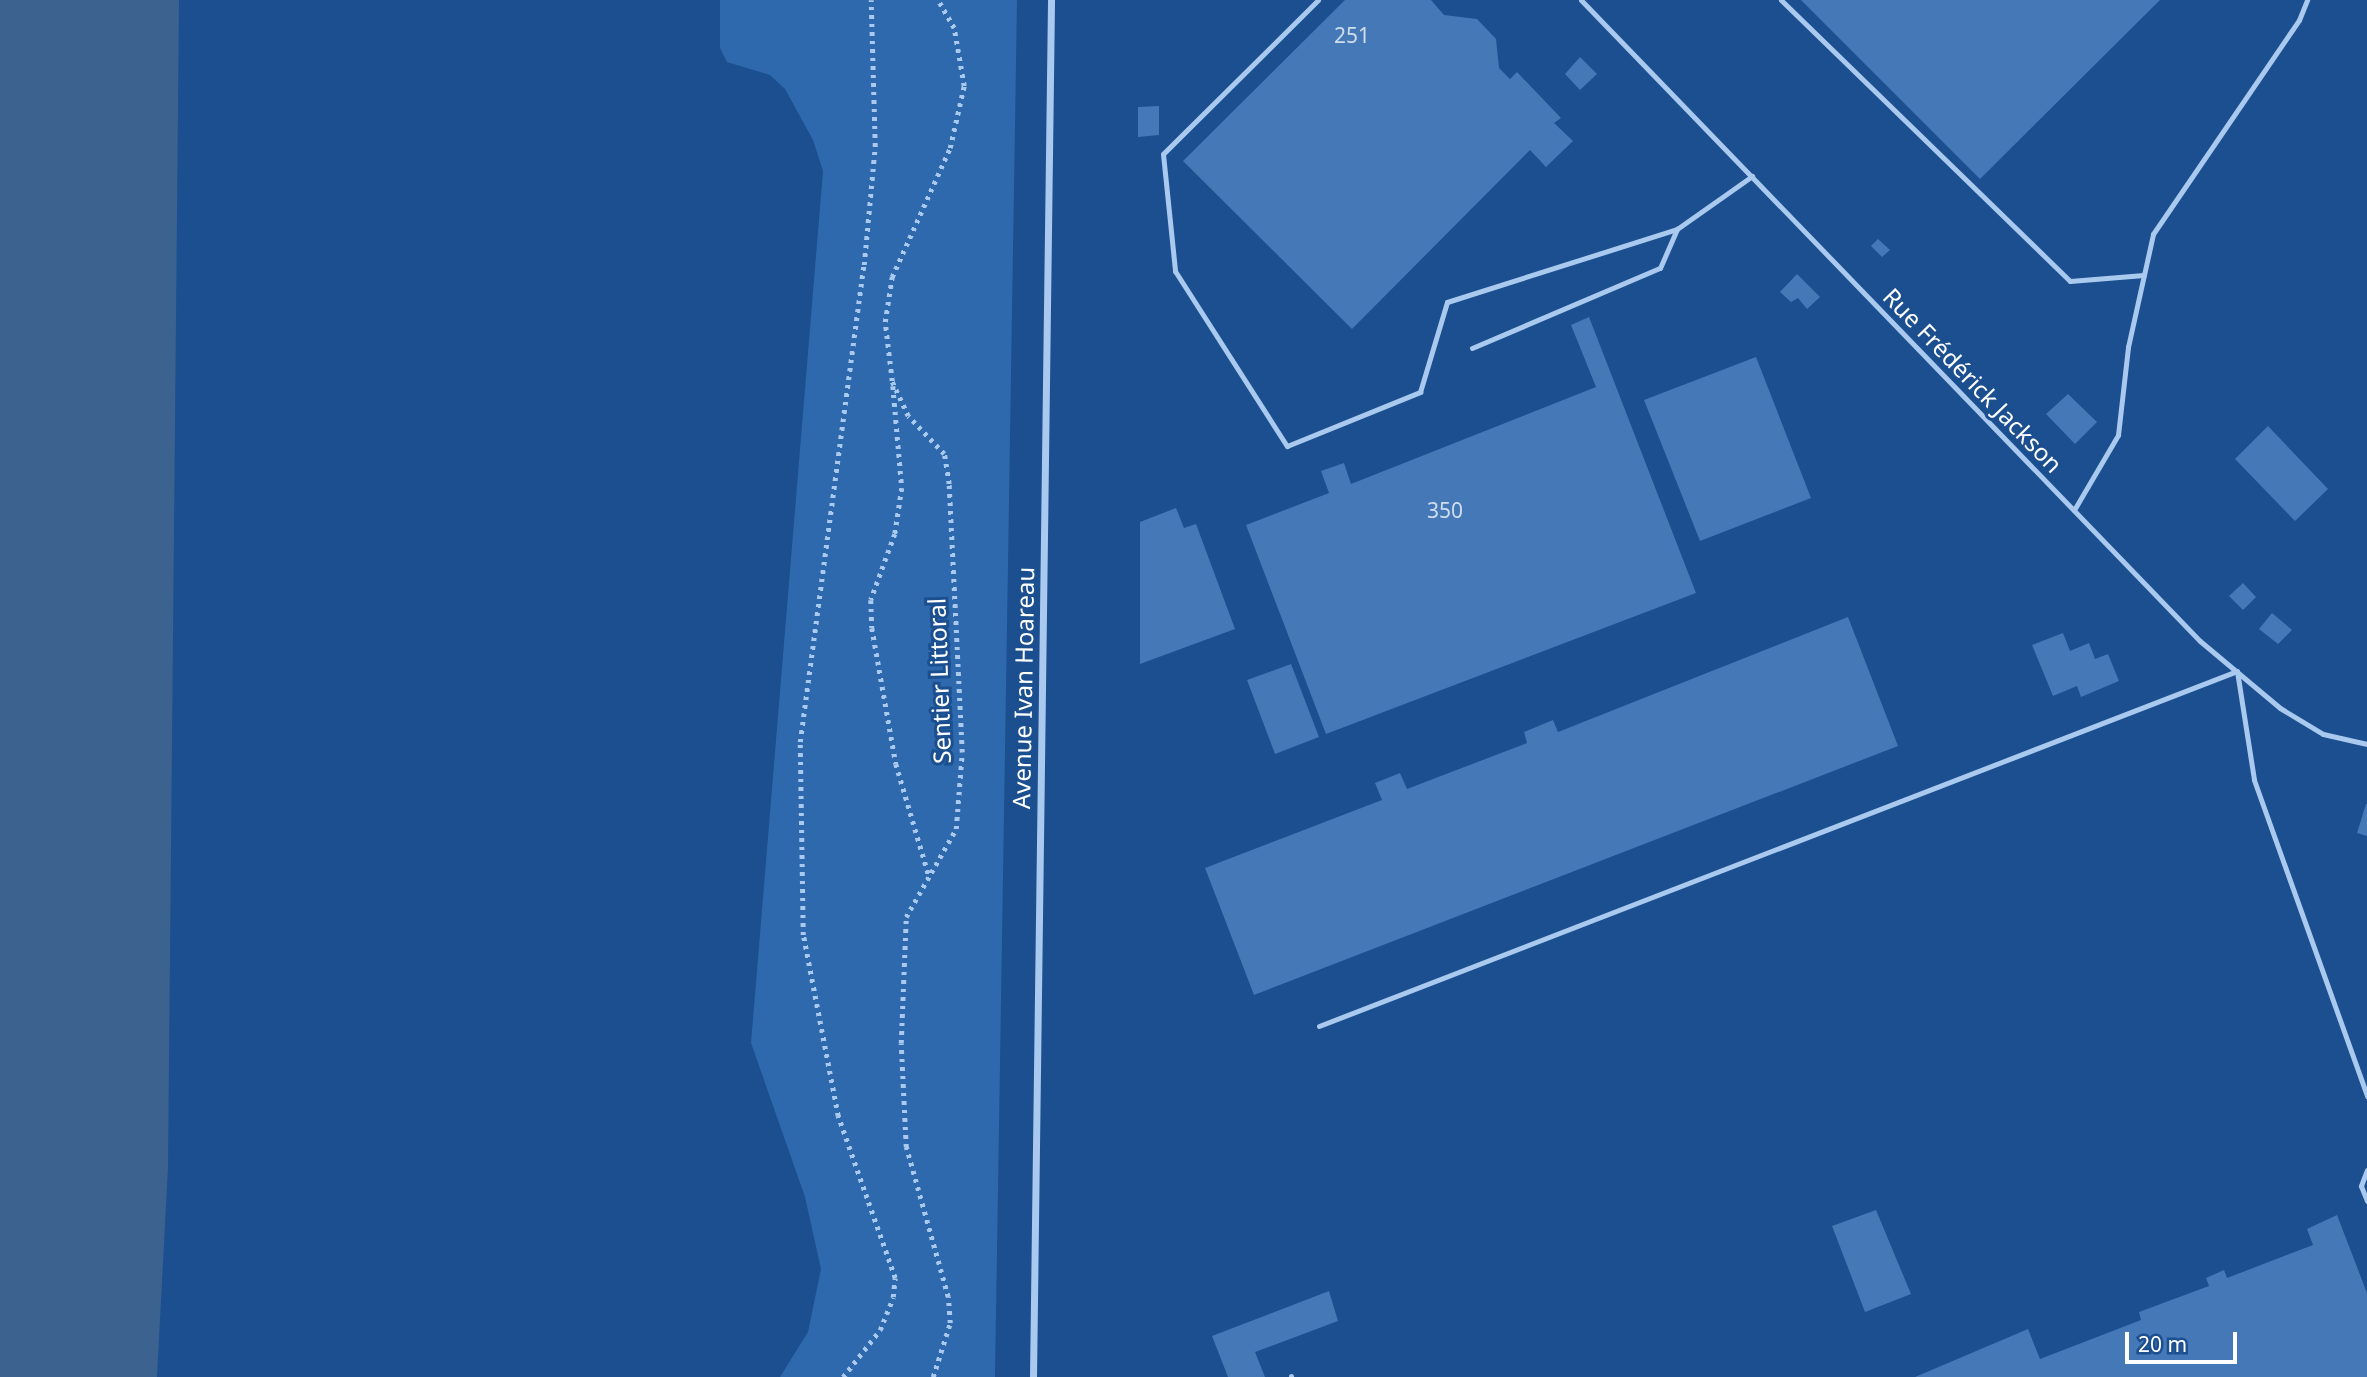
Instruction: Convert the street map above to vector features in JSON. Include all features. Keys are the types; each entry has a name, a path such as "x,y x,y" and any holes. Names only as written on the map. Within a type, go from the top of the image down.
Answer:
{"street":[{"name":"Avenue Ivan Hoareau","path":"1033,1377 1051,0"}],"lane":[{"path":"1318,0 1163,154 1175,271 1287,446 1420,392 1447,302 1677,229 1752,176"},
{"name":"Rue Frédérick Jackson","path":"1581,0 2200,641 2280,708 2323,734 2367,744"},
{"path":"1781,0 2070,281 2144,275"},
{"path":"2074,510 2118,435 2128,347 2153,234 2298,20 2307,0"},
{"path":"1472,348 1660,268 1677,229"},
{"path":"1319,1026 2237,671 2254,780 2367,1096"},
{"path":"2367,1170 2361,1186 2367,1202"}],"path":[{"path":"843,1377 880,1330 893,1297 895,1278 838,1116 803,935 800,742 864,265 874,146 871,0"},
{"name":"Sentier Littoral","path":"933,1377 950,1323 948,1297 906,1147 901,1043 906,917 956,829 962,752 949,484 944,454 908,416 892,381 885,322 892,277 950,148 964,86 954,28 938,0"},
{"path":"892,381 902,488 895,534 871,600 872,628 896,764 929,877"}],"shaded area":[{"path":"0,0 179,0 168,1167 157,1377 0,1377"},
{"path":"720,0 1017,0 995,1377 780,1377 808,1332 821,1269 805,1197 751,1043 823,171 813,140 785,89 770,75 727,62 720,48"}],"building":[{"path":"1345,0 1431,0 1444,15 1477,19 1496,39 1499,68 1510,79 1517,72 1561,118 1554,123 1573,141 1546,167 1530,150 1352,329 1183,161"},
{"path":"1801,0 2160,0 1980,179"},
{"path":"1580,57 1597,74 1580,90 1565,74"},
{"path":"1159,106 1159,135 1138,137 1138,107"},
{"path":"1878,239 1890,250 1882,257 1871,246"},
{"path":"1797,274 1820,297 1807,309 1798,298 1791,302 1780,292"},
{"path":"1589,317 1696,593 1326,734 1246,525 1329,493 1321,471 1344,463 1351,484 1596,387 1571,325"},
{"path":"1756,357 1811,498 1700,541 1644,400"},
{"path":"2068,394 2097,422 2075,444 2046,414"},
{"path":"2268,426 2328,489 2295,521 2235,459"},
{"path":"1176,508 1184,528 1196,524 1235,629 1140,664 1140,522"},
{"path":"2243,583 2256,597 2243,610 2229,596"},
{"path":"2272,613 2292,630 2278,644 2259,629"},
{"path":"1848,617 1898,746 1254,995 1205,868 1382,800 1375,783 1400,773 1407,789 1527,743 1524,732 1553,720 1558,732"},
{"path":"2063,633 2070,651 2089,643 2095,659 2108,654 2119,681 2081,697 2077,686 2053,696 2032,645"},
{"path":"1291,664 1319,737 1275,754 1247,680"},
{"path":"2367,804 2367,836 2357,833"},
{"path":"1876,1210 1911,1294 1865,1312 1832,1226"},
{"path":"2337,1215 2367,1293 2367,1377 1915,1377 2028,1329 2040,1359 2141,1320 2139,1312 2209,1286 2206,1278 2224,1270 2227,1278 2313,1245 2307,1229"},
{"path":"1329,1291 1338,1321 1255,1352 1265,1377 1228,1377 1212,1336"}]}
